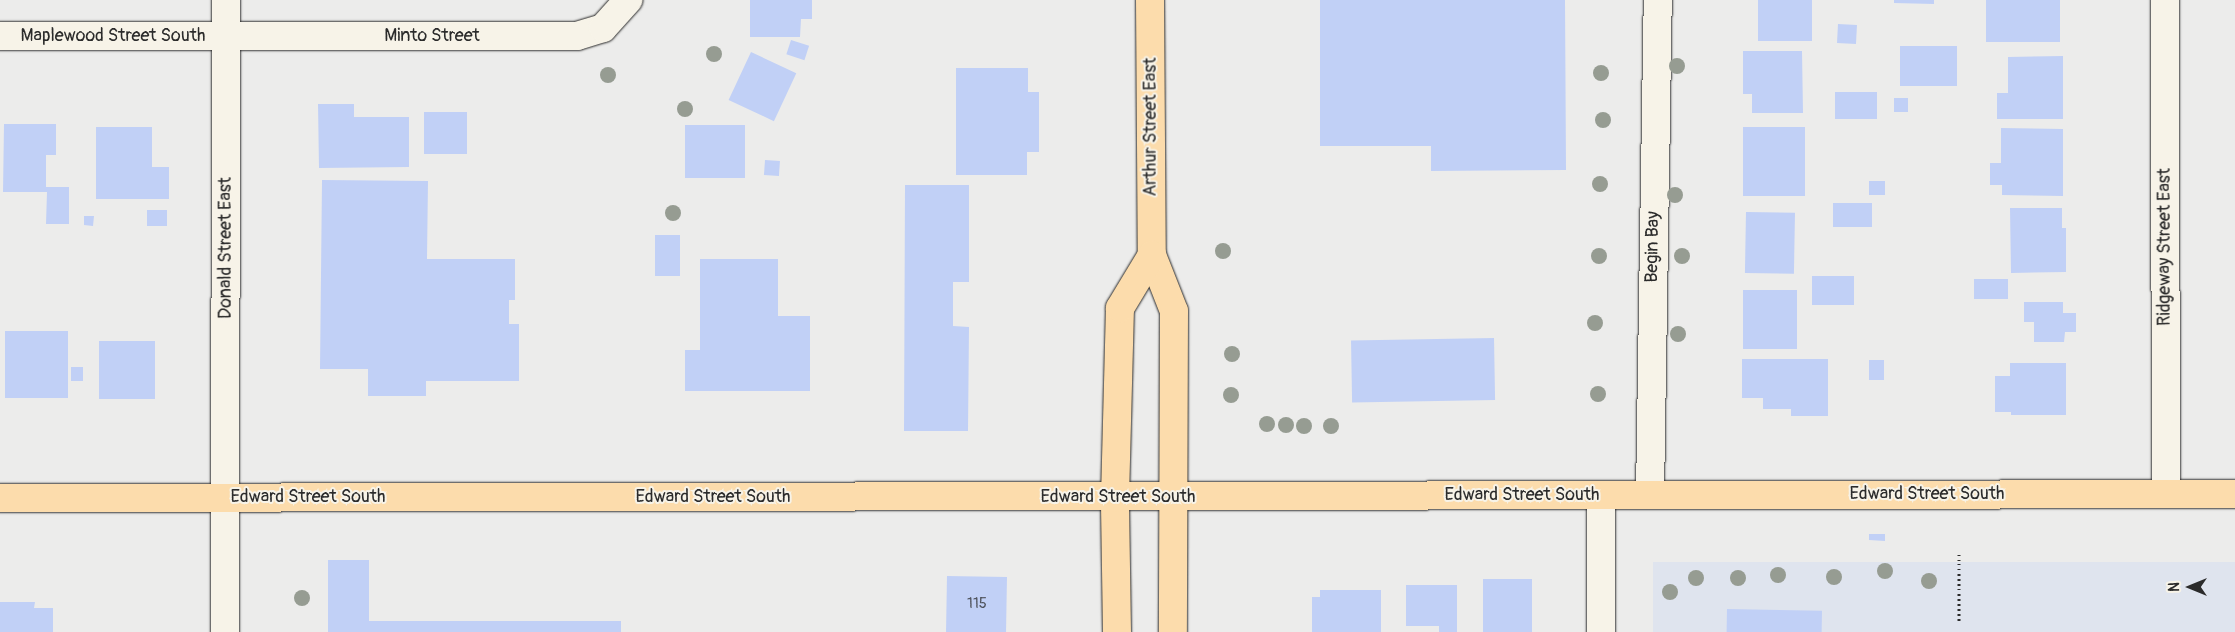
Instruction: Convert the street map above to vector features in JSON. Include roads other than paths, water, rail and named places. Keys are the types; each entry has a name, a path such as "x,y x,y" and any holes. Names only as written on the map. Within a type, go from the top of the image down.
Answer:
{"main road":[{"name":"Arthur Street East","path":"1150,0 1152,255 1174,311 1173,632"},
{"path":"1117,632 1115,498 1120,308 1152,255"},
{"name":"Edward Street South","path":"0,498 1115,498 2235,494"}],"street":[{"name":"Donald Street East","path":"224,632 226,497 226,0"},
{"name":"Begin Bay","path":"1650,495 1658,0"},
{"name":"Ridgeway Street East","path":"2165,0 2166,493"},
{"name":"Minto Street","path":"226,36 578,36 603,28 628,2"},
{"name":"Maplewood Street South","path":"0,36 226,36"},
{"path":"1601,495 1601,632"}]}
